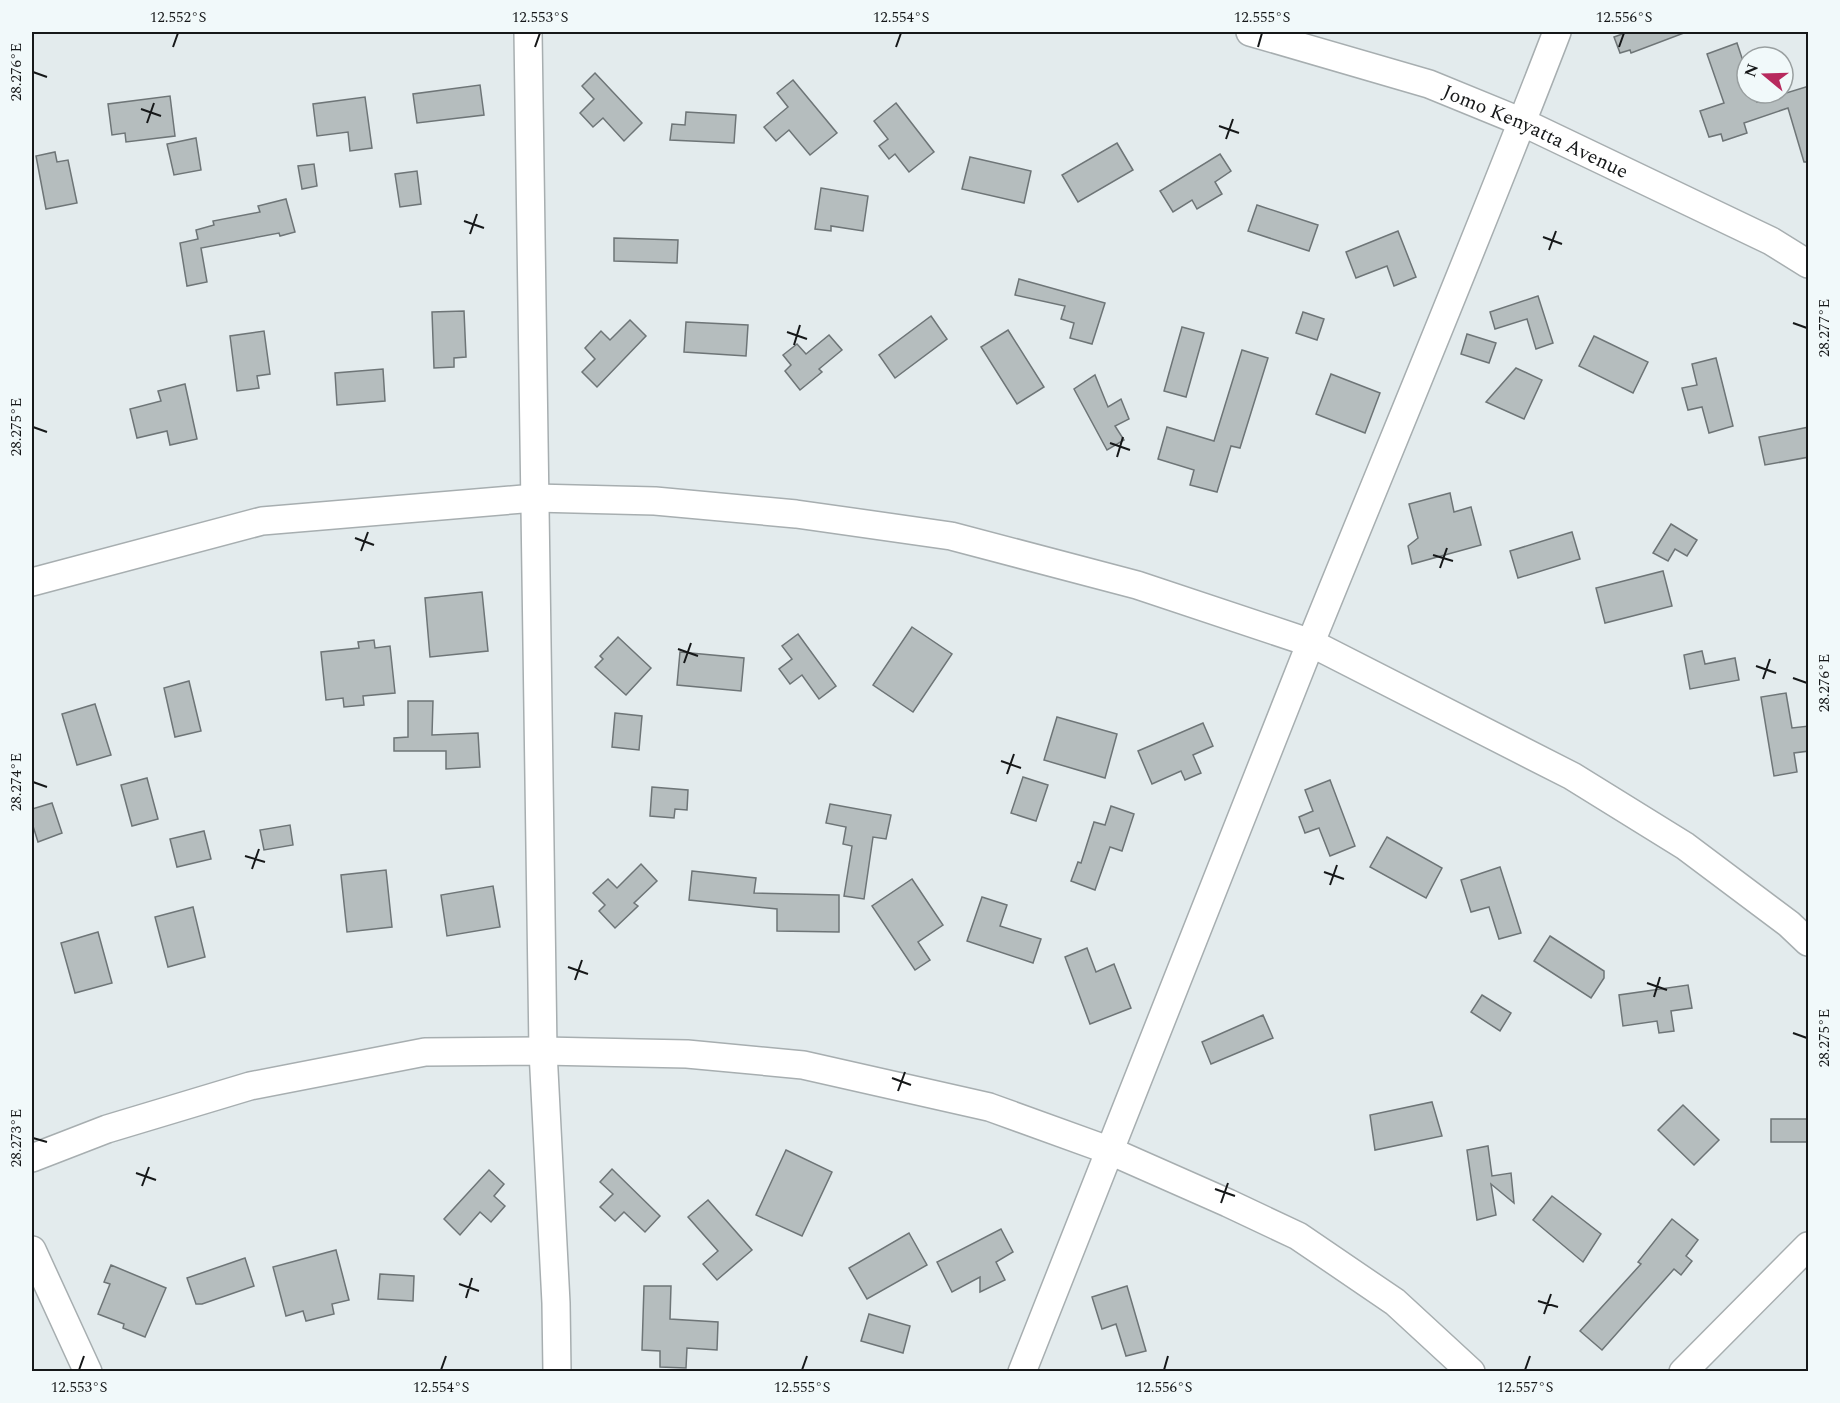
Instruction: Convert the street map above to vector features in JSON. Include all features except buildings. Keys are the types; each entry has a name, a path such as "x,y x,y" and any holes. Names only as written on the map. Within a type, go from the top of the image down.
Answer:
{"street":[{"path":"528,32 543,1051 556,1303 557,1371"},
{"name":"Jomo Kenyatta Avenue","path":"1250,32 1430,84 1522,122 1771,242 1809,264"},
{"path":"1022,1371 1108,1150 1557,32"},
{"path":"32,582 262,521 535,498 655,501 784,512 951,536 1137,585 1311,643 1572,776 1685,846 1789,924 1809,942"},
{"path":"32,1158 107,1129 250,1086 425,1052 543,1051 687,1054 803,1065 988,1107 1108,1150 1228,1203 1298,1236 1395,1302 1471,1371"},
{"path":"1683,1371 1809,1246"},
{"path":"32,1251 88,1371"}]}
